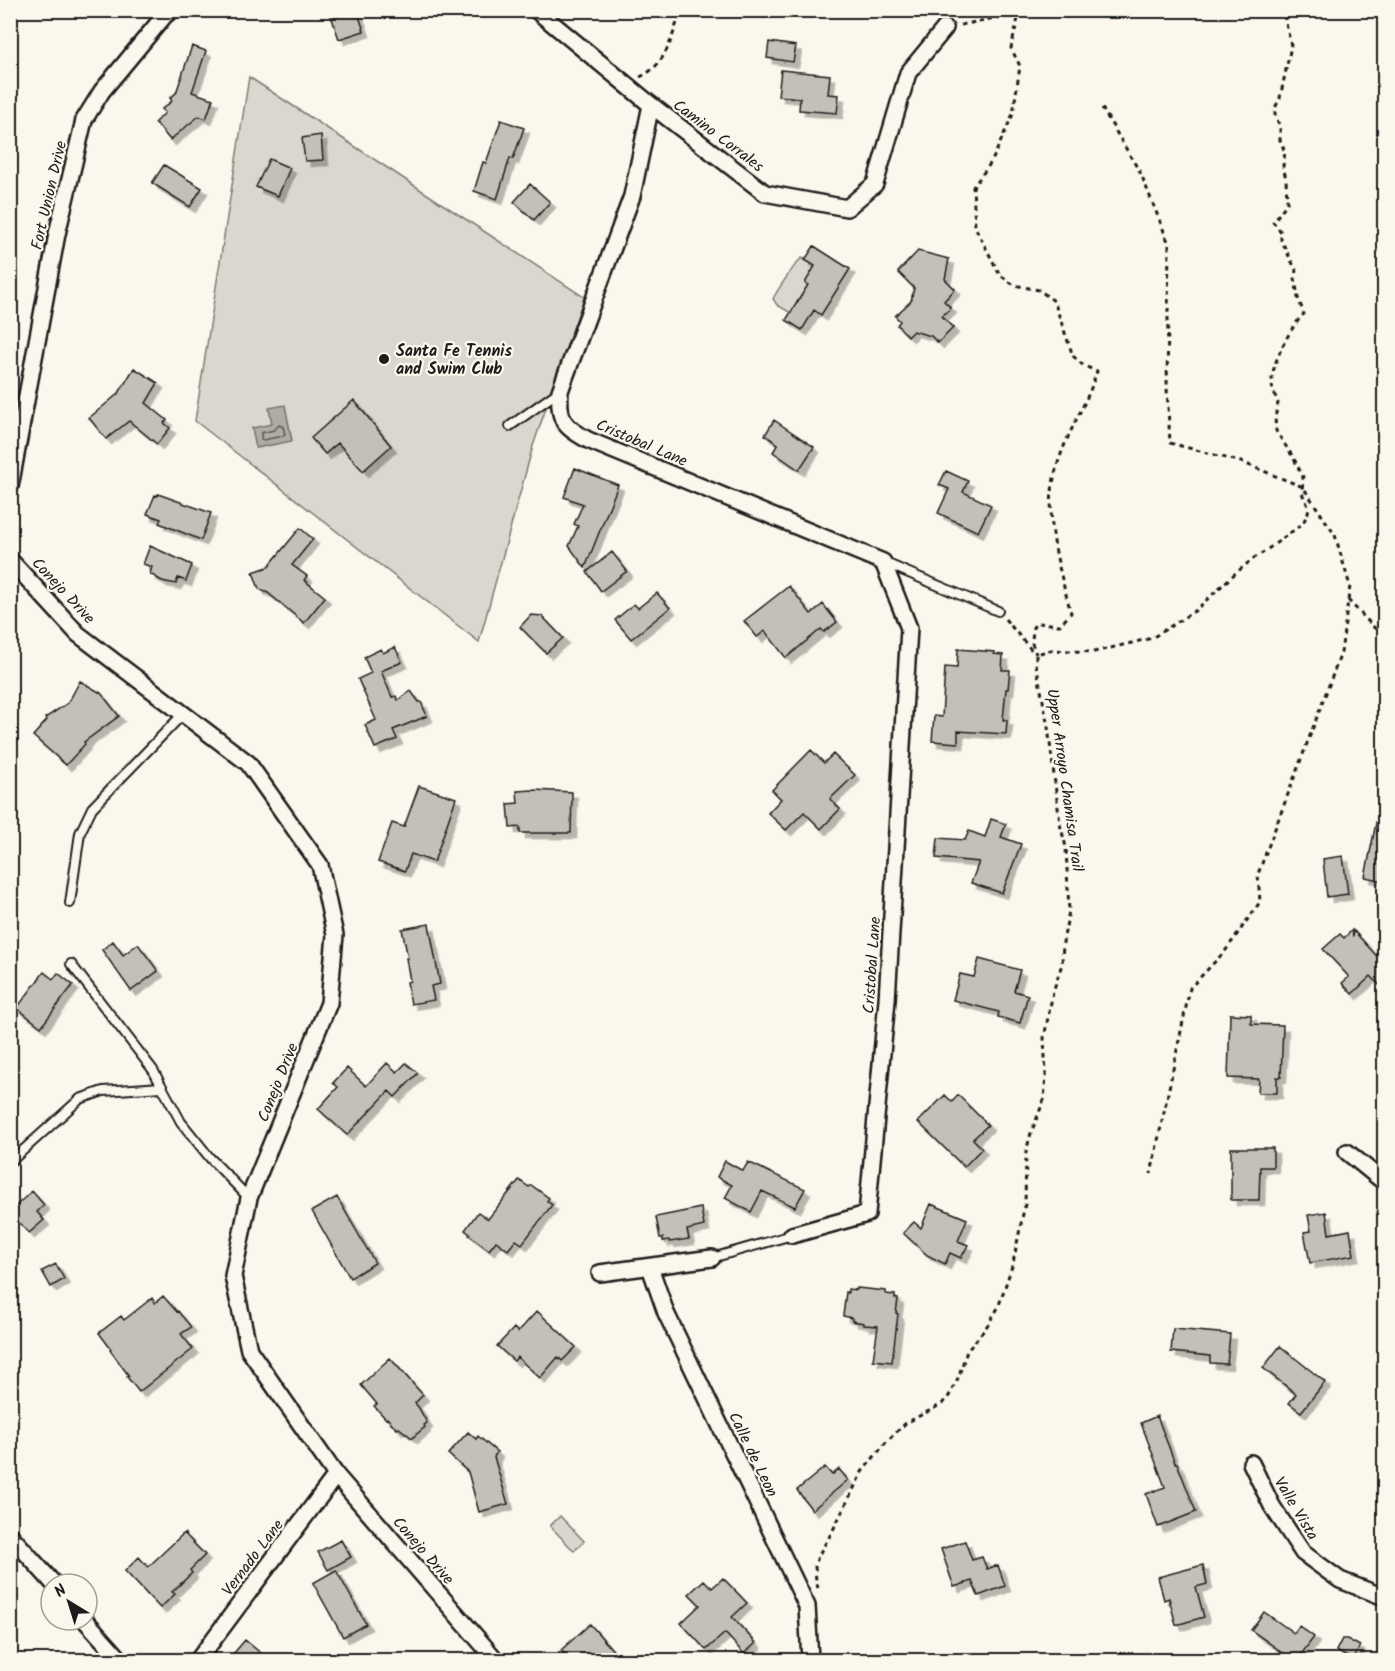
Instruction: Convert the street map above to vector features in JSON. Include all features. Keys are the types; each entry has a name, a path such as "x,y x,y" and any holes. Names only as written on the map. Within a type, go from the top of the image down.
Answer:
{"street":[{"name":"Fort Union Drive","path":"10,487 57,234 84,120 102,91 165,15 172,10"},
{"name":"Camino Corrales","path":"536,10 651,105 765,193 847,208 875,184 908,73 945,28"},
{"name":"Cristobal Lane","path":"651,105 632,196 560,391 561,417 574,432 588,440 883,562 909,628 887,1000 867,1214 792,1235"},
{"name":"Conejo Drive","path":"10,560 78,634 248,763 320,866 335,935 329,1003 249,1198 233,1276 249,1350 336,1475 496,1660"},
{"path":"1347,1152 1384,1182"},
{"path":"600,1273 712,1258"},
{"name":"Calle de Leon","path":"650,1266 666,1313 807,1606 810,1660"},
{"name":"Valle Vista","path":"1251,1463 1272,1506 1303,1553 1340,1580 1384,1597"},
{"name":"Vernado Lane","path":"198,1660 336,1475"},
{"path":"10,1535 43,1572"},
{"path":"96,1632 121,1660"}],"lane":[{"path":"510,426 560,391"},
{"name":"Cristobal Lane","path":"883,562 998,611"},
{"path":"70,903 80,832 92,808 183,714"},
{"path":"71,964 141,1055 181,1122 210,1158 249,1198"},
{"path":"10,1162 80,1099 103,1091 162,1087"},
{"name":"Cristobal Lane","path":"712,1258 792,1235"}],"path":[{"path":"625,84 651,72 667,52 681,10"},
{"path":"998,611 1036,654 1051,650 1094,652 1152,638 1196,610 1231,576 1301,525 1307,516 1309,508 1302,493 1303,477 1276,431 1275,418 1278,403 1272,383 1274,364 1291,328 1304,314 1294,278 1296,270 1281,240 1281,232 1273,222 1287,203 1283,166 1285,153 1280,140 1280,126 1275,116 1291,46 1283,10"},
{"path":"945,28 1020,11"},
{"name":"Upper Arroyo Chamisa Trail","path":"819,1590 815,1566 818,1556 862,1472 887,1441 906,1423 942,1404 958,1378 967,1351 998,1308 1013,1263 1025,1204 1026,1152 1044,1100 1046,1075 1044,1038 1053,992 1062,964 1063,942 1069,911 1066,848 1060,824 1036,654 1032,643 1033,627 1038,623 1060,625 1071,613 1051,529 1053,489 1058,461 1092,388 1097,371 1084,366 1073,356 1054,301 1039,290 1014,285 1000,275 975,227 973,187 992,161 1013,114 1020,66 1011,48 1020,11"},
{"path":"1102,108 1141,174 1169,244 1167,388 1170,443 1241,462 1303,487 1335,535 1350,586 1341,653 1258,874 1260,902 1226,950 1190,988 1151,1174"},
{"path":"1348,600 1384,638"}],"shaded area":[{"name":"Santa Fe Tennis and Swim Club","path":"249,77 584,297 533,446 479,642 195,421"},
{"path":"802,258 819,268 805,283 808,285 791,313 777,305 773,299 786,277"},
{"path":"560,1516 584,1541 574,1551 550,1526"}],"water":[{"path":"285,405 292,441 256,448 252,428 272,424 269,408"}],"building":[{"path":"329,10 357,10 364,31 339,39"},
{"path":"769,42 796,46 793,62 767,58"},
{"path":"192,46 206,51 192,92 213,99 206,119 199,116 170,140 155,122 165,113 162,109 172,101 170,98 176,93"},
{"path":"781,70 830,75 828,94 839,95 837,113 799,110 800,98 778,96"},
{"path":"501,120 524,128 513,159 510,158 497,199 474,191 483,162 486,163"},
{"path":"321,135 323,160 305,161 302,138"},
{"path":"269,159 290,168 278,196 256,187"},
{"path":"164,165 202,188 190,207 152,183"},
{"path":"530,184 550,202 534,220 514,202"},
{"path":"814,246 850,269 821,315 814,310 802,330 786,320 808,285 805,283 815,266 805,260"},
{"path":"918,251 949,259 945,279 955,289 944,301 951,308 942,316 953,328 938,343 931,336 913,331 908,336 897,325 900,321 895,316 911,301 914,288 898,272"},
{"path":"134,368 158,383 146,403 167,420 164,423 170,428 157,444 129,421 106,439 89,418 119,393"},
{"path":"354,400 391,446 363,471 338,443 325,454 311,438"},
{"path":"774,420 814,447 799,470 773,452 778,444 765,435"},
{"path":"575,468 618,485 585,568 569,546 578,526 574,524 583,504 564,497"},
{"path":"946,471 968,481 963,492 991,505 978,532 938,513 949,489 939,485"},
{"path":"158,494 211,513 201,540 159,523 161,519 147,514 155,495"},
{"path":"300,528 313,539 292,565 307,576 304,580 325,597 304,623 268,593 259,589 253,572 268,567"},
{"path":"150,546 192,565 186,581 178,578 176,584 162,581 150,574 152,567 143,564"},
{"path":"612,552 627,571 601,591 587,572"},
{"path":"789,586 811,614 823,604 837,622 824,632 821,629 786,658 765,631 757,637 744,621"},
{"path":"657,593 670,608 631,639 615,620 634,604 638,608"},
{"path":"531,615 542,616 563,638 546,653 520,627"},
{"path":"395,647 402,662 381,671 392,697 396,696 398,700 411,691 421,702 427,716 393,730 397,739 375,748 365,725 376,720 358,679 371,673 364,657 381,649 383,653"},
{"path":"958,649 995,652 994,654 1003,655 1002,670 1010,670 1003,720 1007,720 1006,734 958,731 958,743 932,741 934,716 942,717 945,667 957,668"},
{"path":"80,681 101,693 119,716 84,742 85,744 66,765 33,736 47,720 45,718 68,703"},
{"path":"811,750 824,763 833,754 855,775 830,799 840,809 821,829 804,812 786,830 768,813 781,799 772,790"},
{"path":"419,786 456,798 434,862 411,854 405,871 378,862 392,823 404,827"},
{"path":"517,791 572,792 571,833 520,833 520,827 510,828 508,804 518,803"},
{"path":"1378,813 1384,814 1384,881 1365,877"},
{"path":"991,819 1006,824 1001,837 1021,844 1002,893 971,883 979,862 936,858 938,838 965,840 969,831 985,837"},
{"path":"1343,856 1348,894 1327,897 1323,859"},
{"path":"429,924 440,984 431,986 434,1000 411,1004 407,982 410,981 406,958 408,958 402,929"},
{"path":"1352,930 1353,937 1354,931 1384,964 1384,990 1371,976 1352,994 1342,983 1349,977 1323,949 1340,934 1344,938"},
{"path":"113,941 123,955 138,944 158,971 131,991 102,950"},
{"path":"979,959 1020,970 1014,991 1028,995 1020,1023 998,1017 999,1012 953,1000 960,974 974,977"},
{"path":"44,972 53,979 58,973 73,985 41,1027 17,1008"},
{"path":"1230,1014 1251,1015 1251,1024 1283,1025 1281,1077 1277,1077 1277,1093 1258,1093 1259,1079 1228,1078"},
{"path":"387,1063 397,1072 406,1063 418,1073 395,1097 389,1091 347,1135 318,1109 338,1087 333,1083 347,1068 366,1086"},
{"path":"945,1095 952,1102 958,1095 988,1125 973,1139 982,1148 964,1167 918,1122"},
{"path":"1231,1148 1273,1148 1273,1167 1260,1167 1259,1200 1231,1200"},
{"path":"725,1161 743,1171 748,1162 805,1189 795,1207 762,1191 751,1212 725,1198 732,1185 717,1177"},
{"path":"519,1180 529,1187 531,1185 549,1198 547,1201 552,1205 522,1244 516,1240 508,1250 496,1241 489,1250 465,1230 478,1212 488,1219"},
{"path":"32,1191 44,1205 37,1212 44,1220 29,1233 10,1211"},
{"path":"337,1197 375,1263 350,1278 312,1211"},
{"path":"931,1204 967,1219 958,1241 968,1245 961,1258 950,1253 945,1264 927,1255 903,1233 914,1222 921,1228"},
{"path":"701,1208 704,1226 687,1230 689,1239 670,1242 660,1238 656,1217"},
{"path":"1326,1212 1329,1234 1350,1230 1354,1255 1310,1263 1304,1232 1311,1231 1308,1215"},
{"path":"56,1264 64,1279 51,1287 42,1271"},
{"path":"857,1288 886,1291 886,1294 895,1295 898,1299 892,1362 873,1360 878,1326 864,1325 864,1323 852,1321 852,1318 843,1316 846,1292 848,1293 848,1289 857,1290"},
{"path":"163,1296 191,1327 181,1334 193,1349 139,1392 99,1333 121,1316 124,1320 152,1298 155,1303"},
{"path":"537,1311 576,1347 562,1361 558,1357 540,1378 517,1357 514,1361 497,1346 514,1328 518,1332"},
{"path":"1173,1329 1230,1334 1227,1364 1210,1363 1210,1356 1171,1352"},
{"path":"1280,1346 1325,1382 1301,1412 1289,1403 1296,1394 1263,1368"},
{"path":"390,1358 423,1395 415,1403 427,1423 412,1438 386,1419 374,1406 377,1404 361,1385"},
{"path":"1157,1416 1196,1512 1158,1527 1146,1494 1165,1487 1141,1423"},
{"path":"468,1432 476,1439 478,1436 497,1452 494,1457 508,1504 479,1512 468,1472 448,1454"},
{"path":"825,1467 832,1475 839,1469 848,1480 812,1510 797,1490"},
{"path":"184,1533 205,1555 190,1570 192,1573 172,1592 175,1594 160,1608 125,1571 139,1557 148,1567"},
{"path":"341,1540 351,1557 328,1570 318,1552"},
{"path":"965,1541 972,1560 982,1557 987,1569 998,1565 1005,1586 978,1596 972,1581 954,1587 941,1549"},
{"path":"1203,1565 1207,1584 1196,1587 1204,1617 1176,1625 1169,1598 1164,1600 1158,1577"},
{"path":"336,1570 366,1624 343,1637 313,1583"},
{"path":"723,1578 747,1603 732,1617 756,1643 744,1654 725,1633 706,1650 681,1623 700,1605 689,1594 704,1580 712,1588"},
{"path":"1264,1612 1294,1633 1299,1626 1314,1637 1297,1660 1293,1660 1251,1630"},
{"path":"590,1624 621,1660 570,1660 561,1650"},
{"path":"1342,1639 1347,1639 1360,1646 1353,1660 1336,1651"},
{"path":"245,1640 269,1660 228,1660"}],"place":[{"name":"Santa Fe Tennis and Swim Club","path":"384,359"}]}
